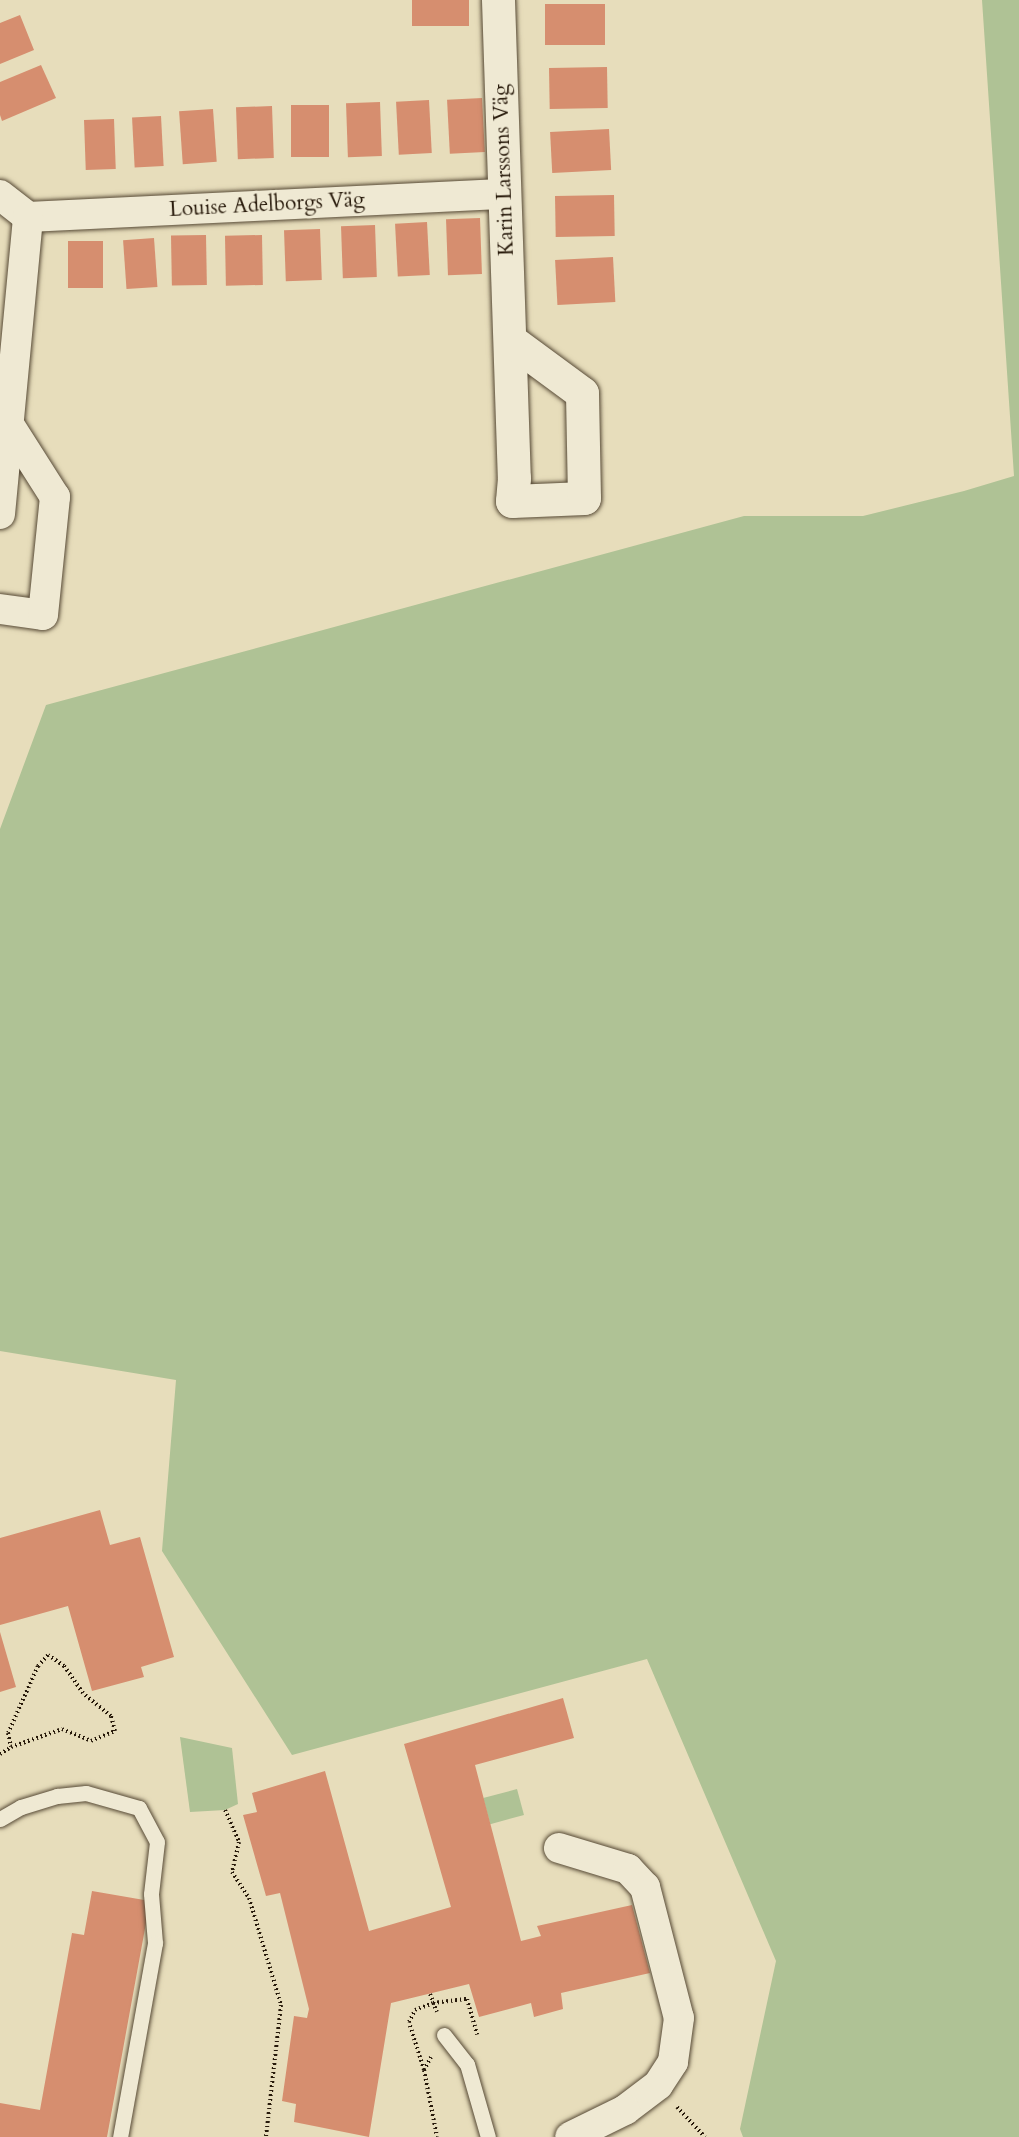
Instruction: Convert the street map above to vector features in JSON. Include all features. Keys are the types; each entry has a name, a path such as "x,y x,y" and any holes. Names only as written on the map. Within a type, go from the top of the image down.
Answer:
{"street":[{"name":"Karin Larssons Väg","path":"498,0 514,478 512,501 584,498 582,393 510,340"},
{"name":"Louise Adelborgs Väg","path":"28,217 505,194"},
{"path":"0,195 28,217 0,514"},
{"path":"0,609 43,615 55,497 8,423"},
{"path":"560,1848 628,1869 645,1887 679,2018 673,2061 658,2085 625,2110 570,2137"}],"lane":[{"path":"0,1819 21,1808 57,1796 86,1793 139,1808 157,1842 151,1894 155,1943 120,2137"},
{"path":"444,2035 467,2064 488,2137"}],"path":[{"path":"0,1754 11,1747 62,1729 91,1741 115,1731 111,1716 83,1693 64,1666 48,1655 38,1666 8,1733 11,1747"},
{"path":"225,1810 239,1842 232,1872 249,1898 281,2005 266,2137"},
{"path":"658,2085 705,2137"}],"green space":[{"path":"982,0 1019,0 1019,2137 743,2137 740,2129 776,1961 647,1659 292,1755 162,1551 176,1380 0,1351 0,829 46,705 744,516 863,516 1014,476"},
{"path":"180,1737 232,1748 238,1804 225,1810 190,1812"},
{"path":"517,1789 524,1815 490,1824 483,1798"}],"building":[{"path":"412,0 469,0 469,26 412,26"},
{"path":"545,4 605,4 605,45 545,45"},
{"path":"20,15 34,50 0,64 0,23"},
{"path":"41,65 56,98 2,121 0,82"},
{"path":"607,67 608,108 550,109 549,68"},
{"path":"482,98 485,152 450,154 447,100"},
{"path":"429,100 432,153 399,155 396,102"},
{"path":"380,102 382,156 348,157 346,103"},
{"path":"291,105 329,105 329,157 291,157"},
{"path":"272,106 274,158 238,159 236,107"},
{"path":"213,109 217,162 183,164 179,111"},
{"path":"161,116 164,166 135,167 132,118"},
{"path":"114,119 116,169 86,170 84,120"},
{"path":"609,129 611,170 552,173 550,132"},
{"path":"614,195 615,236 556,237 555,196"},
{"path":"480,218 482,274 448,275 446,219"},
{"path":"427,222 430,275 398,277 395,224"},
{"path":"375,225 377,277 343,278 341,226"},
{"path":"320,229 322,280 286,281 284,230"},
{"path":"206,235 207,285 172,286 171,236"},
{"path":"262,235 263,285 226,286 225,236"},
{"path":"154,238 157,287 126,289 123,240"},
{"path":"68,241 103,241 103,288 68,288"},
{"path":"613,257 615,302 557,305 555,260"},
{"path":"100,1510 110,1545 140,1537 174,1657 141,1667 144,1677 92,1691 68,1606 0,1625 0,1538"},
{"path":"0,1632 16,1687 0,1692"},
{"path":"563,1698 574,1738 475,1765 521,1941 541,1936 537,1926 632,1905 650,1973 561,1993 563,2009 534,2017 531,2003 479,2017 469,1984 391,2003 369,2137 294,2122 296,2104 282,2101 294,2016 307,2018 309,2009 280,1893 266,1896 243,1815 257,1812 252,1793 325,1771 369,1931 451,1907 404,1744"},
{"path":"92,1891 150,1901 107,2137 0,2137 0,2103 40,2110 72,1933 84,1935"}]}
